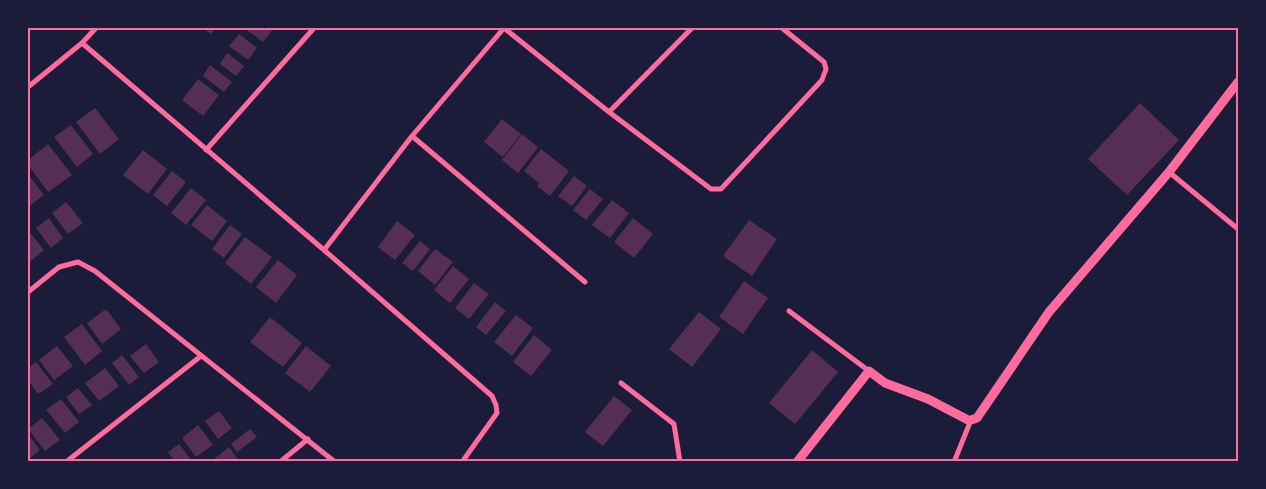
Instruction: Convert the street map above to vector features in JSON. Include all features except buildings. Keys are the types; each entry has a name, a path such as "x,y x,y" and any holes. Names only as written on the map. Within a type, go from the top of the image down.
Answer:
{"street":[{"path":"28,87 82,44 96,28"},
{"path":"206,150 314,28"},
{"path":"324,250 412,136 504,28 609,112 711,189 721,189 822,80 826,69 824,62 782,28"},
{"path":"609,112 692,28"},
{"path":"82,44 492,396 497,413 462,462"},
{"path":"789,311 885,383 928,399 968,420 977,418 1049,312 1169,172 1238,82"},
{"path":"412,136 585,282"},
{"path":"1169,172 1238,229"},
{"path":"28,292 58,267 78,262 95,271 335,462"},
{"path":"66,462 202,356"},
{"path":"797,462 818,433 869,371"},
{"path":"621,383 674,424 680,462"},
{"path":"954,462 971,420"},
{"path":"280,462 308,439"}]}
